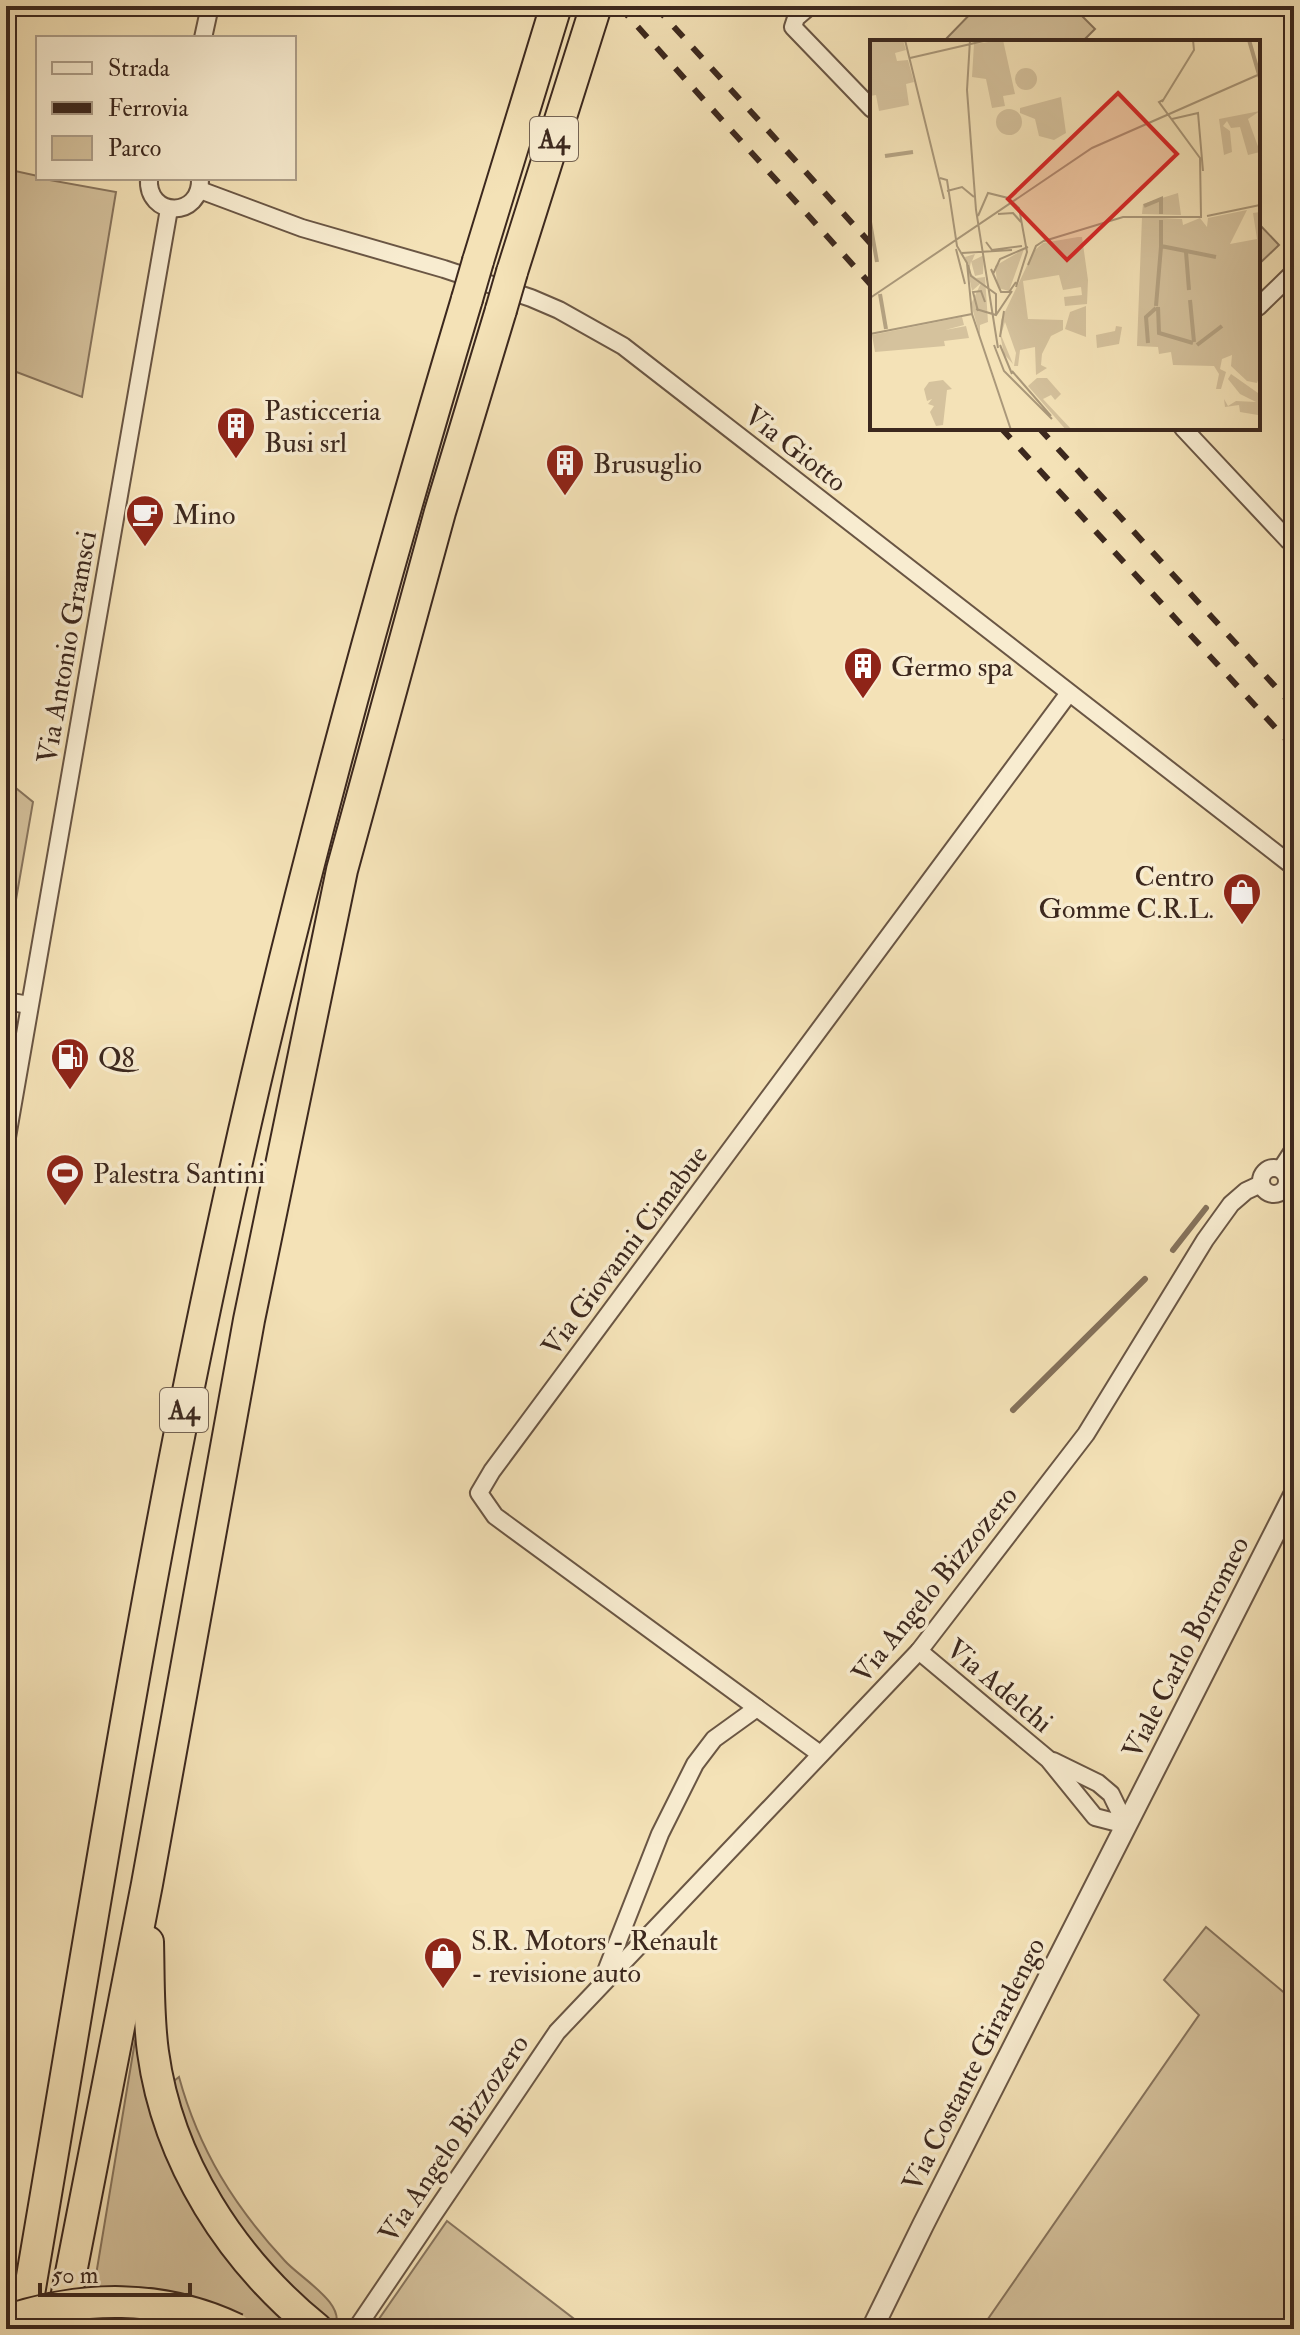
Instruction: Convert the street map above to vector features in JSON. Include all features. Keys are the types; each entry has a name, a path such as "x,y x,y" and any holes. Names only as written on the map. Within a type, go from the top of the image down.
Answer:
{"highway":[{"name":"A4","path":"23,2329 171,1476 217,1252 308,861 406,503 556,6"},
{"name":"A4","path":"60,2329 147,1884 249,1320 342,870 440,512 596,6"},
{"path":"7,2329 100,1811 131,1703"},
{"path":"147,1884 153,2052 173,2130 191,2174 227,2236 263,2280 316,2328"},
{"path":"6,2321 46,2308 131,2301 212,2317 236,2329"}],"street":[{"path":"203,36 210,6"},
{"path":"810,6 793,23 796,31 870,107"},
{"path":"149,180 154,199 169,209 185,207 197,197 200,184"},
{"name":"Via Giotto","path":"200,184 302,228 531,298 623,346 1294,867"},
{"name":"Via Antonio Gramsci","path":"6,1143 169,209"},
{"path":"1260,305 1294,272"},
{"path":"1185,430 1289,541"},
{"name":"Via Giovanni Cimabue","path":"820,1754 495,1516 479,1493 492,1471 1069,693"},
{"path":"6,1001 29,1005"},
{"path":"1281,1169 1294,1149"},
{"path":"1281,1169 1288,1179 1289,1195 1268,1193 1261,1184 1264,1172 1281,1169"},
{"name":"Via Angelo Bizzozero","path":"356,2329 557,2032 919,1651 1086,1434 1205,1240 1231,1204 1246,1191 1261,1184"},
{"name":"Viale Carlo Borromeo","path":"1126,1825 1294,1495"},
{"name":"Via Adelchi","path":"919,1651 1048,1759"},
{"name":"Via Angelo Bizzozero","path":"602,1983 660,1834 695,1764 714,1739 757,1708"},
{"path":"1048,1759 1098,1783 1111,1794 1126,1825"},
{"path":"1048,1759 1095,1817 1126,1825"},
{"name":"Via Costante Girardengo","path":"872,2329 1126,1825"}],"green space":[{"path":"978,6 1072,6 1095,29 1086,40 945,40"},
{"path":"6,169 36,176 36,180 116,192 82,397 6,368"},
{"path":"1260,225 1279,245 1260,263"},
{"path":"6,780 33,802 6,957"},
{"path":"1206,1927 1294,2001 1294,2329 981,2329 1199,2015 1164,1980"},
{"path":"135,2041 140,2043 150,2091 297,2329 87,2329"},
{"path":"179,2077 197,2129 220,2176 285,2261 329,2301 337,2320 334,2329 318,2329 264,2266 196,2160 170,2084"},
{"path":"447,2221 582,2325 579,2329 372,2329"}],"waterway":[{"path":"1173,1250 1206,1208"},
{"path":"1013,1410 1145,1279"}],"railway":[{"path":"619,6 870,284"},
{"path":"655,6 870,243"},
{"path":"1003,430 1294,748"},
{"path":"1041,430 1294,707"}],"place":[{"name":"Pasticceria Busi srl","path":"236,460"},
{"name":"Brusuglio","path":"565,497"},
{"name":"Mino","path":"145,548"},
{"name":"Germo spa","path":"863,700"},
{"name":"Centro Gomme C.R.L.","path":"1242,926"},
{"name":"Q8","path":"70,1091"},
{"name":"Palestra Santini","path":"65,1207"},
{"name":"S.R. Motors - Renault - revisione auto","path":"443,1990"}]}
